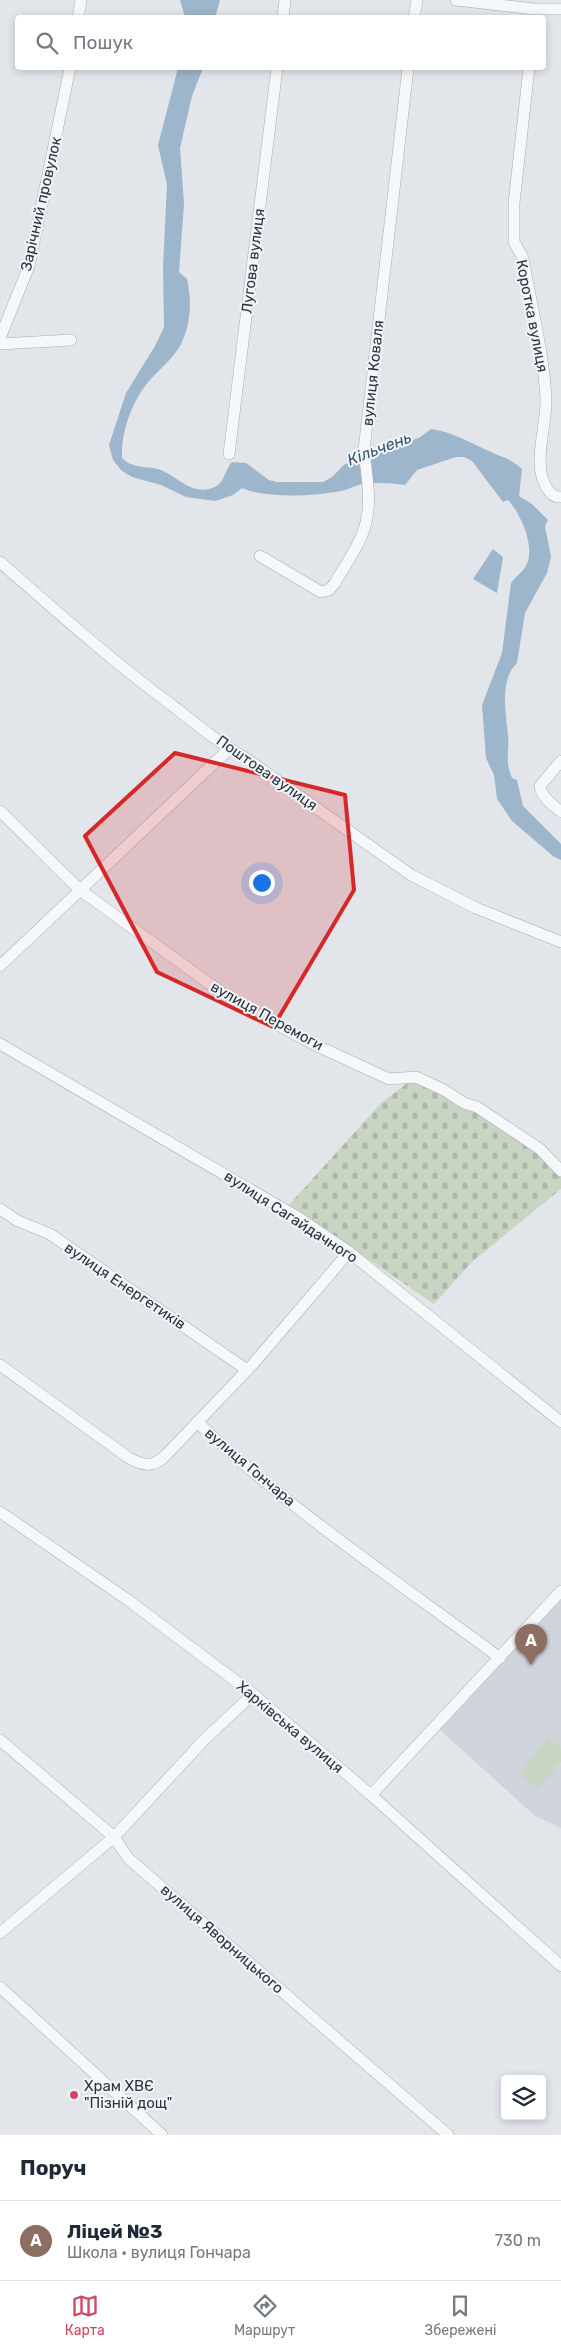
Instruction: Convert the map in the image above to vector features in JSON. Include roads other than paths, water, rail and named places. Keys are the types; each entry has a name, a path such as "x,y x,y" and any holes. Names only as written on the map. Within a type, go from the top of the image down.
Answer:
{"street":[{"path":"78,15 81,0"},
{"path":"283,15 285,0"},
{"path":"414,15 417,0"},
{"path":"456,0 534,13 561,8"},
{"name":"Зарічний провулок","path":"0,338 29,266 70,70"},
{"name":"Лугова вулиця","path":"229,454 277,70"},
{"name":"вулиця Коваля","path":"260,556 321,592 329,590 335,584 363,532 368,516 364,450 408,70"},
{"name":"Коротка вулиця","path":"529,70 514,203 514,242 523,258 544,378 546,402 540,464 542,476 547,489 553,496 561,497"},
{"path":"0,344 70,340"},
{"name":"Поштова вулиця","path":"0,562 89,640 229,749 248,759 411,875 476,908 561,942"},
{"path":"0,966 229,749"},
{"path":"561,761 540,786 540,791 561,812"},
{"name":"вулиця Перемоги","path":"0,811 80,890 232,1000 311,1043 389,1079 416,1077 444,1090 464,1103 477,1107 540,1149 561,1171"},
{"name":"вулиця Сагайдачного","path":"0,1044 274,1203 349,1252 561,1422"},
{"name":"вулиця Енергетиків","path":"0,1209 18,1221 50,1234 247,1370"},
{"path":"197,1422 247,1370 349,1252"},
{"name":"вулиця Гончара","path":"0,1365 143,1465 152,1465 160,1461 197,1422 259,1476 344,1543 500,1658"},
{"name":"Харківська вулиця","path":"0,1512 128,1600 253,1694 371,1795 561,1966"},
{"path":"371,1795 561,1591"},
{"path":"0,1933 114,1837 204,1740 253,1694"},
{"name":"вулиця Яворницького","path":"0,1740 114,1837 128,1858 448,2135"},
{"path":"0,1987 162,2135"}],"water":[{"path":"180,0 220,0 216,15 184,15"},
{"path":"177,70 202,70 192,96 180,148 184,204 179,272 187,279 190,313 184,338 180,346 150,380 133,407 123,438 122,458 136,466 161,470 186,485 200,490 218,485 232,462 246,463 269,480 277,482 323,482 332,477 345,464 369,459 386,448 419,438 431,429 461,438 518,465 522,469 519,496 532,504 548,520 545,526 551,557 547,573 525,613 517,663 511,670 508,678 505,707 508,761 512,778 517,780 523,806 561,844 561,860 553,856 512,821 497,799 494,775 486,758 482,705 502,653 511,583 524,569 528,561 529,543 522,523 513,506 508,500 503,502 472,461 464,457 456,457 417,470 405,485 368,483 330,493 291,496 264,494 242,488 233,495 215,501 186,497 161,485 132,477 122,471 113,460 109,445 126,393 155,346 164,327 163,266 167,185 158,145"},
{"path":"493,549 503,557 497,593 473,579"}],"place":[{"name":"Ліцей №3","path":"531,1665"},
{"name":"Храм ХВЄ \"Пізній дощ\"","path":"74,2095"}],"water label":[{"name":"Кільчень","path":"379,448"}]}
